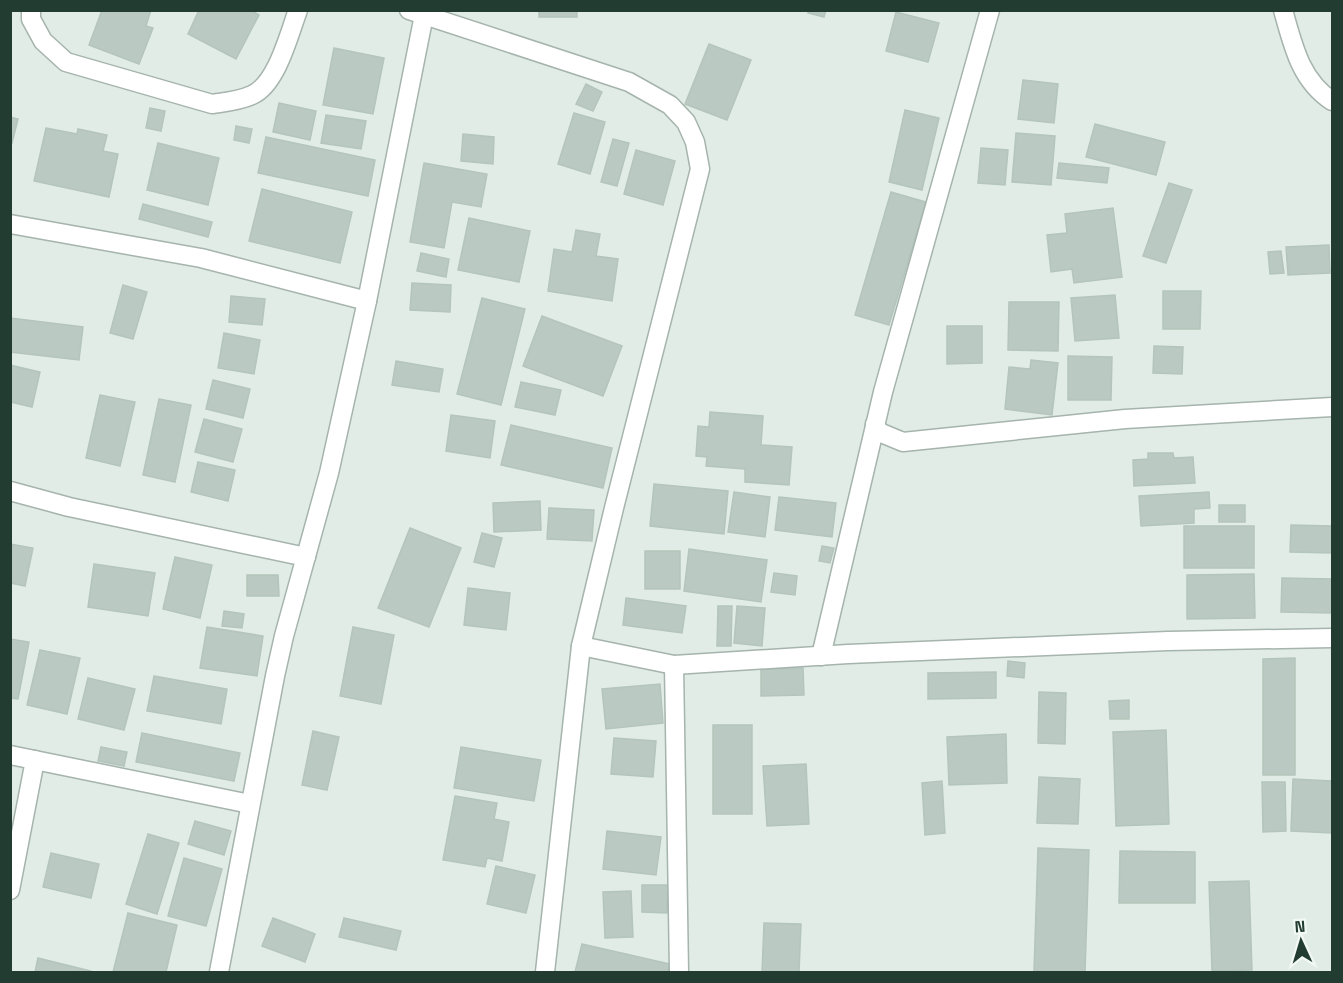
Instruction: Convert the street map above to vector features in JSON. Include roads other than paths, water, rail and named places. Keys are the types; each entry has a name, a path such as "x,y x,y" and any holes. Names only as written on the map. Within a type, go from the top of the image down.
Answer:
{"street":[{"path":"31,10 31,19 43,41 66,62 212,104 231,102 255,94 273,76 298,10"},
{"path":"821,656 875,424 990,10"},
{"path":"1283,10 1296,56 1312,84 1332,101"},
{"path":"219,972 281,646 329,473 367,301 417,13 629,82 670,105 686,122 695,142 700,169 581,646 545,972"},
{"path":"10,224 201,258 367,301"},
{"path":"875,424 879,432 903,442 1125,419 1332,407"},
{"path":"10,491 69,507 306,557"},
{"path":"581,646 674,665 821,656 1168,641 1332,638"},
{"path":"674,665 679,972"},
{"path":"10,754 250,804"},
{"path":"10,890 35,760"}]}
